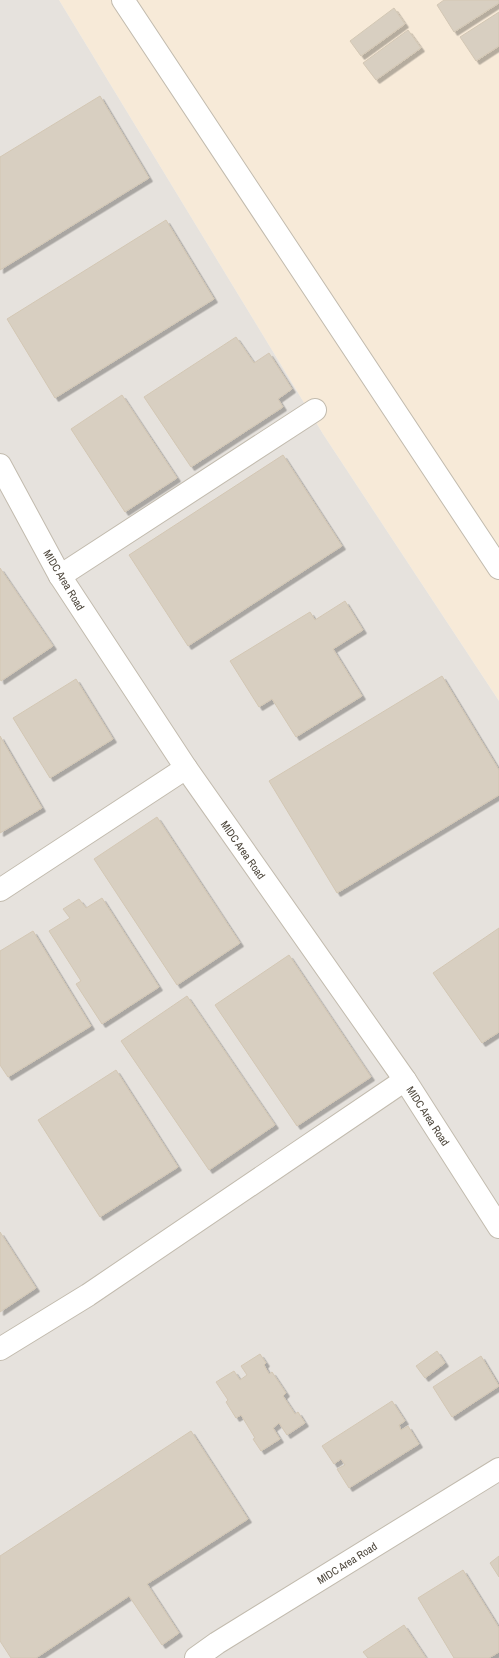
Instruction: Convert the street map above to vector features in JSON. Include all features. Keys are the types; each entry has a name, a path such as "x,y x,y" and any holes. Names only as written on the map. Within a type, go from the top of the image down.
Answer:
{"street":[{"path":"123,0 499,568"},
{"path":"60,576 315,410"},
{"name":"MIDC Area Road","path":"0,465 60,576 186,768 405,1080 499,1227"},
{"path":"0,890 186,768"},
{"path":"0,1349 88,1295 405,1080"},
{"name":"MIDC Area Road","path":"196,1658 224,1639 499,1469"}],"shaded area":[{"path":"0,0 59,0 323,434 499,701 499,1658 0,1658"},
{"path":"59,0 499,0 499,701 323,434"}],"building":[{"path":"444,0 499,0 499,3 454,32 437,5"},
{"path":"394,8 405,24 361,56 350,41"},
{"path":"499,12 499,46 476,61 460,37"},
{"path":"408,30 421,48 376,80 363,63"},
{"path":"100,96 149,178 0,270 0,157"},
{"path":"166,220 214,299 55,398 7,319"},
{"path":"236,337 254,363 269,353 292,389 278,399 283,407 191,467 144,397"},
{"path":"122,395 177,478 125,512 71,429"},
{"path":"283,455 342,546 188,646 129,555"},
{"path":"0,568 53,646 1,681 0,679"},
{"path":"345,601 363,630 333,649 362,696 296,737 272,699 259,707 230,661 310,612 315,620"},
{"path":"442,676 499,770 499,795 337,893 269,781"},
{"path":"76,679 113,739 50,778 13,718"},
{"path":"0,736 42,808 0,833"},
{"path":"157,817 240,943 177,985 94,859"},
{"path":"102,898 159,987 102,1024 76,984 81,981 49,931 70,918 63,909 79,899 86,908"},
{"path":"499,928 499,1032 482,1043 433,973"},
{"path":"33,931 91,1026 8,1077 0,1065 0,951"},
{"path":"289,955 371,1077 297,1126 215,1005"},
{"path":"187,996 275,1125 209,1170 121,1041"},
{"path":"116,1070 178,1167 100,1217 38,1120"},
{"path":"0,1232 36,1288 0,1312"},
{"path":"437,1351 445,1363 425,1378 416,1366"},
{"path":"260,1354 266,1363 264,1365 269,1374 272,1372 286,1393 283,1396 295,1414 298,1412 305,1423 287,1435 279,1423 273,1428 280,1439 261,1451 241,1415 236,1418 226,1402 228,1400 216,1382 234,1371 240,1380 247,1375 241,1366"},
{"path":"481,1356 499,1386 452,1417 433,1387"},
{"path":"392,1401 405,1421 399,1425 401,1430 408,1426 419,1444 349,1488 337,1469 345,1465 341,1459 334,1464 322,1446"},
{"path":"191,1431 248,1519 147,1584 179,1633 162,1645 129,1596 36,1658 11,1658 0,1641 0,1556"},
{"path":"499,1556 499,1577 490,1563"},
{"path":"463,1570 499,1628 499,1652 489,1658 454,1658 418,1598"},
{"path":"404,1625 426,1658 368,1658 363,1652"}]}
